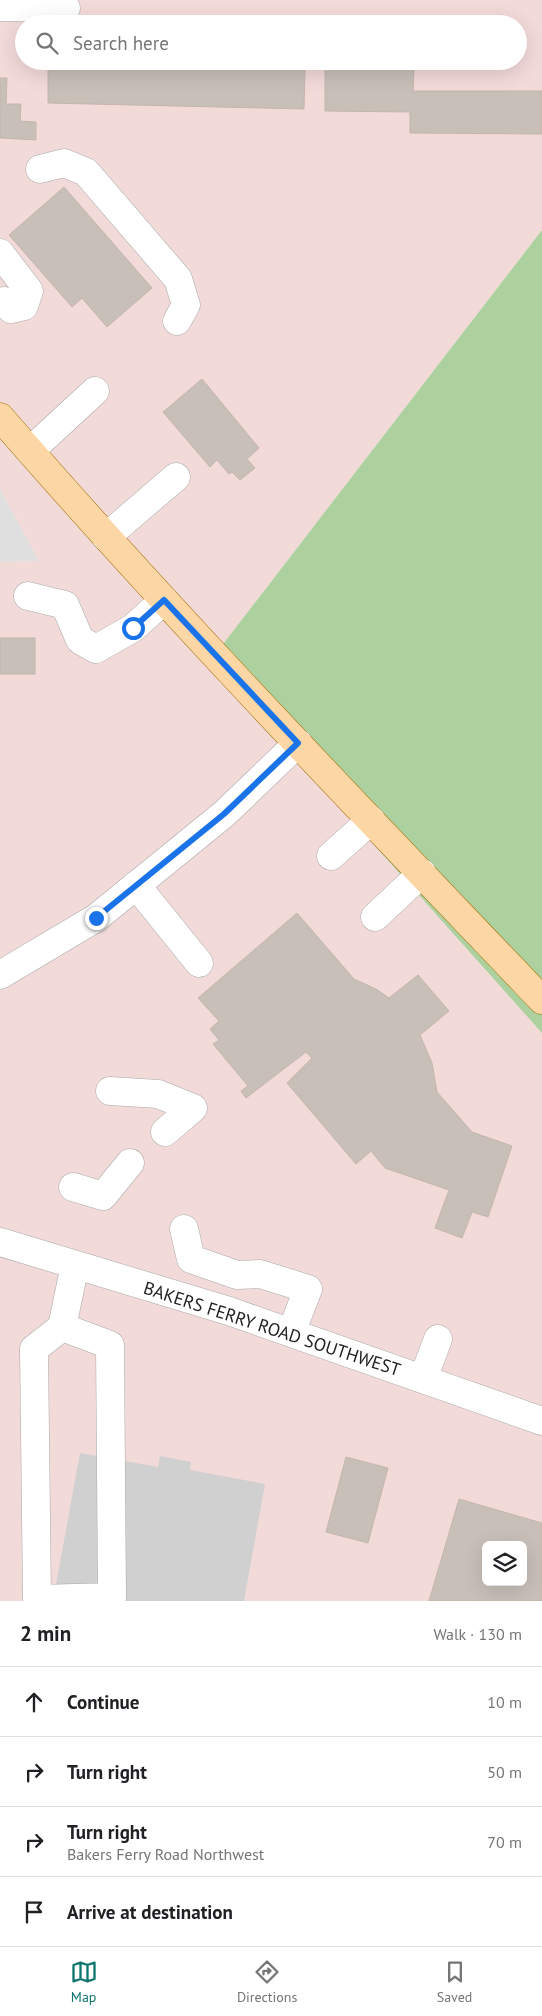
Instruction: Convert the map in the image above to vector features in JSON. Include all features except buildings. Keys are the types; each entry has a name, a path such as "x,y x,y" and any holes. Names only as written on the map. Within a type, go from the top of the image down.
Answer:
{"main road":[{"path":"0,416 164,600 542,1000"}],"street":[{"path":"0,7 66,8"},
{"path":"40,169 64,164 86,172 178,279 186,305 177,321"},
{"path":"0,254 29,291 24,306 10,309 4,300"},
{"path":"30,451 95,390"},
{"path":"106,537 176,478"},
{"path":"28,596 65,605 80,640 96,649 133,628 164,600"},
{"path":"0,976 96,918 224,814 298,743"},
{"path":"331,856 371,820"},
{"path":"375,917 422,873"},
{"path":"136,886 199,963"},
{"path":"110,1092 158,1094 193,1108 165,1132"},
{"path":"73,1187 102,1196 130,1163"},
{"path":"184,1229 191,1259 237,1275 260,1274 308,1289 292,1333"},
{"name":"BAKERS FERRY ROAD SOUTHWEST","path":"0,1242 229,1311 542,1421"},
{"path":"62,1328 110,1345 112,1597 37,1600 34,1350 62,1328 75,1265"},
{"path":"423,1380 438,1339"}],"shaded area":[{"path":"0,0 542,0 542,230 210,661 542,1033 542,1601 0,1601 0,562 39,561 0,489"},
{"path":"0,489 39,561 0,562"},
{"path":"80,1453 158,1467 160,1456 191,1462 190,1470 265,1484 244,1601 53,1601"}],"green space":[{"path":"542,230 542,1033 210,661"}],"route":[{"path":"96,918 224,814 298,743 164,600 133,628"}]}
